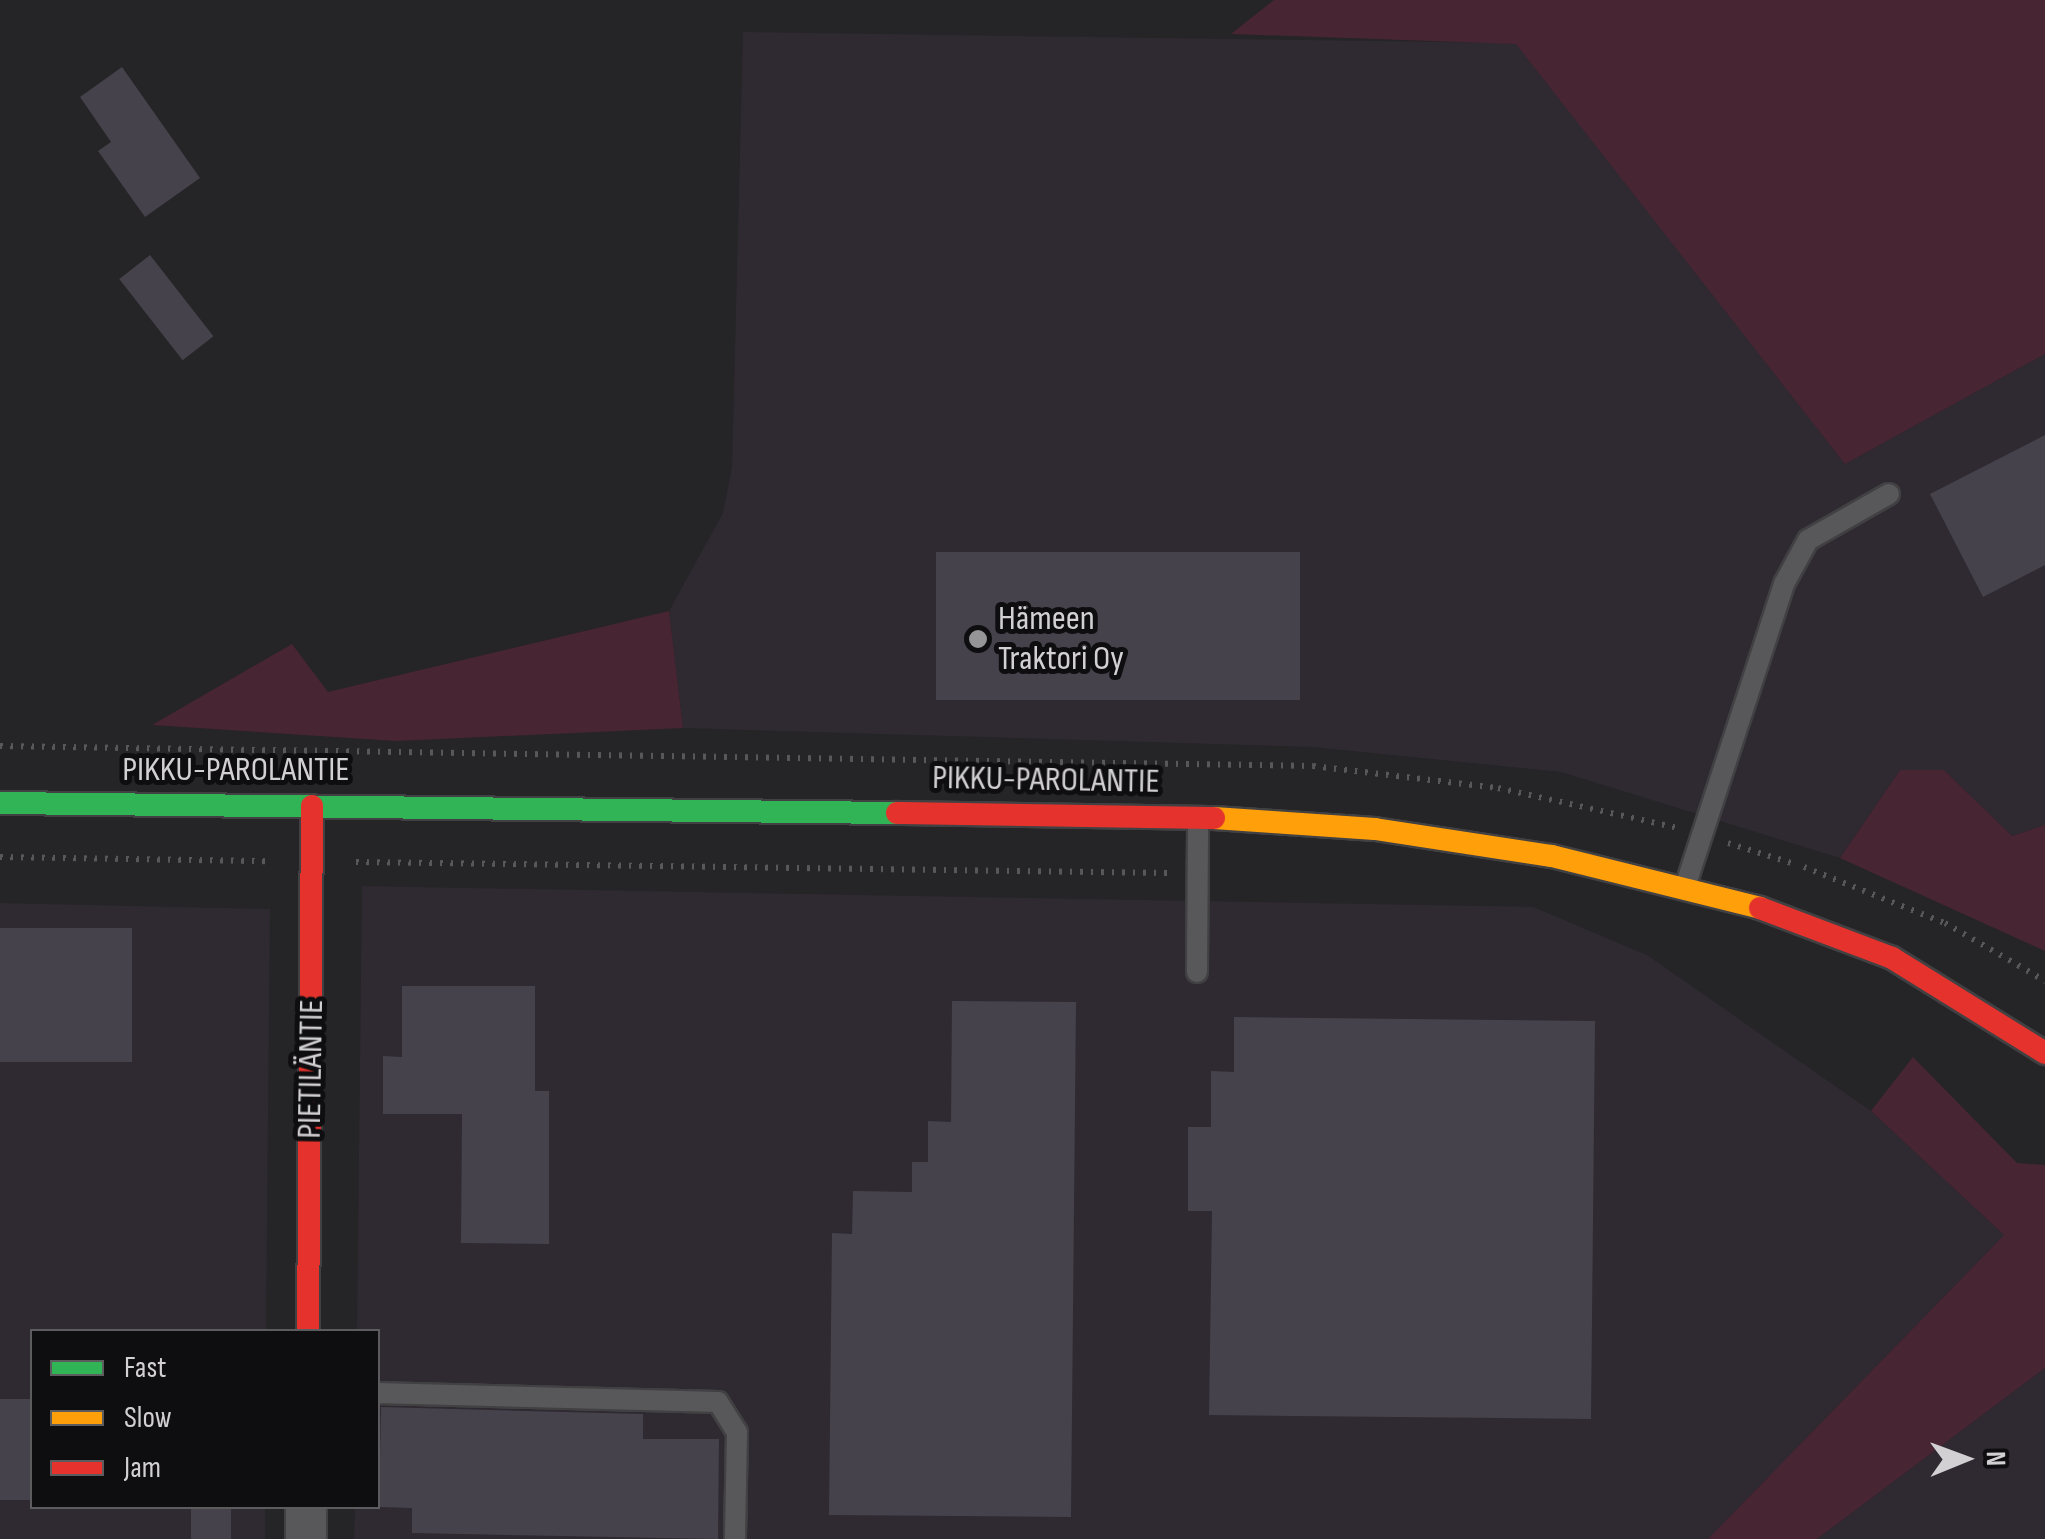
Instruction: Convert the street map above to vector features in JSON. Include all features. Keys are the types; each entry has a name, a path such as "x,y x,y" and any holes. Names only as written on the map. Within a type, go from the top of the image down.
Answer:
{"main road":[{"name":"PIKKU-PAROLANTIE","path":"0,804 1198,817 1374,828 1686,884 1892,958 2045,1053"},
{"name":"PIETILÄNTIE","path":"308,1329 312,806"}],"street":[{"path":"306,1509 306,1539"}],"lane":[{"path":"1686,884 1784,584 1808,540 1889,494"},
{"path":"1197,972 1198,817"},
{"path":"380,1392 718,1402 737,1432 735,1539"}],"path":[{"path":"0,857 1197,874"}],"shaded area":[{"path":"1274,0 2045,0 2045,354 1845,464 1516,44 1231,34"},
{"path":"743,32 1516,43 1845,464 2045,354 2045,825 2012,836 1944,770 1900,770 1840,858 1561,772 1312,747 683,728 669,611 723,513 732,467"},
{"path":"669,611 683,728 396,741 152,725 292,644 328,692"},
{"path":"1900,770 1944,770 2012,836 2045,825 2045,951 1840,858"},
{"path":"362,886 1533,907 1647,955 1871,1111 2004,1235 1708,1539 354,1539 355,1509 380,1509 380,1329 357,1329"},
{"path":"0,903 270,909 266,1329 30,1329 30,1509 265,1509 265,1539 0,1539"},
{"path":"1913,1057 2017,1163 2045,1165 2045,1368 1817,1539 1708,1539 2004,1235 1871,1111"},
{"path":"2045,1368 2045,1539 1817,1539"}],"building":[{"path":"122,67 200,178 145,217 98,151 111,142 80,97"},
{"path":"150,255 213,336 183,360 119,279"},
{"path":"2045,435 2045,565 1983,597 1930,494"},
{"path":"936,552 1300,552 1300,700 936,700"},
{"path":"0,928 132,928 132,1062 0,1062"},
{"path":"402,986 535,986 535,1091 549,1091 549,1244 461,1243 462,1114 383,1114 383,1056 402,1057"},
{"path":"952,1001 1076,1002 1071,1517 829,1515 832,1233 852,1234 853,1191 912,1192 912,1162 928,1162 928,1121 951,1122"},
{"path":"1234,1017 1595,1021 1591,1419 1209,1415 1212,1211 1188,1211 1188,1127 1211,1127 1211,1071 1234,1072"},
{"path":"0,1399 30,1399 30,1500 0,1500"},
{"path":"381,1407 643,1414 643,1439 719,1439 718,1539 412,1533 412,1508 380,1507"},
{"path":"191,1509 231,1509 231,1539 191,1539"}],"traffic: fast":[{"path":"0,803 897,813"}],"traffic: slow":[{"path":"1214,818 1375,829 1552,856 1760,908"}],"traffic: jam":[{"path":"308,1329 312,806"},
{"path":"897,813 1214,818"},
{"path":"1760,908 1892,958 2045,1053"}],"place":[{"name":"Hämeen Traktori Oy","path":"978,639"}]}
